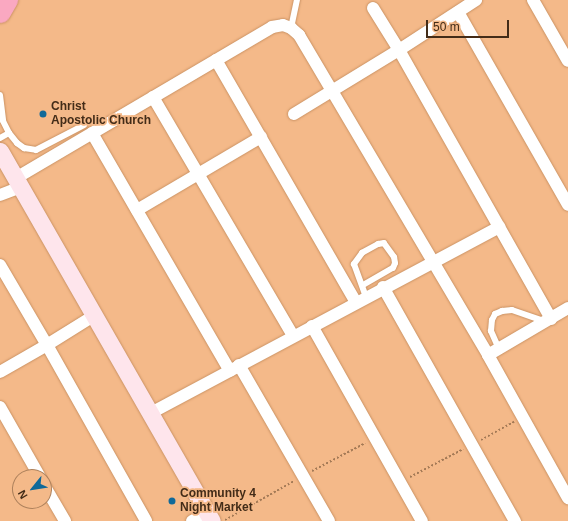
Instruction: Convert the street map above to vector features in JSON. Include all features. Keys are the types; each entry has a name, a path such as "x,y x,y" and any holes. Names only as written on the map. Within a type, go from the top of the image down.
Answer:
{"highway":[{"path":"0,12 7,0"}],"street":[{"path":"294,114 332,92 476,0"},
{"path":"533,0 568,61"},
{"path":"373,8 399,50 499,227 548,320"},
{"path":"458,12 568,205"},
{"path":"0,195 18,183 88,129 153,97 272,27 282,25 291,28 299,35 488,356 568,498"},
{"path":"216,60 261,137 362,295"},
{"path":"153,97 293,336"},
{"path":"88,129 329,521"},
{"path":"137,210 199,175 261,137"},
{"path":"0,151 210,517 192,521"},
{"path":"151,413 312,326 362,295 384,287 499,227"},
{"path":"0,265 146,521"},
{"path":"384,287 515,521"},
{"path":"488,356 568,308"},
{"path":"0,372 95,315"},
{"path":"312,326 422,521"},
{"path":"0,407 35,469"},
{"path":"52,499 65,521"}],"lane":[{"path":"291,28 297,0"},
{"path":"0,95 3,121 9,133 17,143 24,148 36,150 88,129"},
{"path":"0,138 9,133"},
{"path":"384,243 394,257 395,263 393,268 362,295 354,264 362,253 378,244 384,243"},
{"path":"499,349 491,331 492,320 495,314 502,311 512,310 548,320"}],"place":[{"name":"Christ Apostolic Church","path":"43,114"},
{"name":"Community 4 Night Market","path":"172,501"}]}
